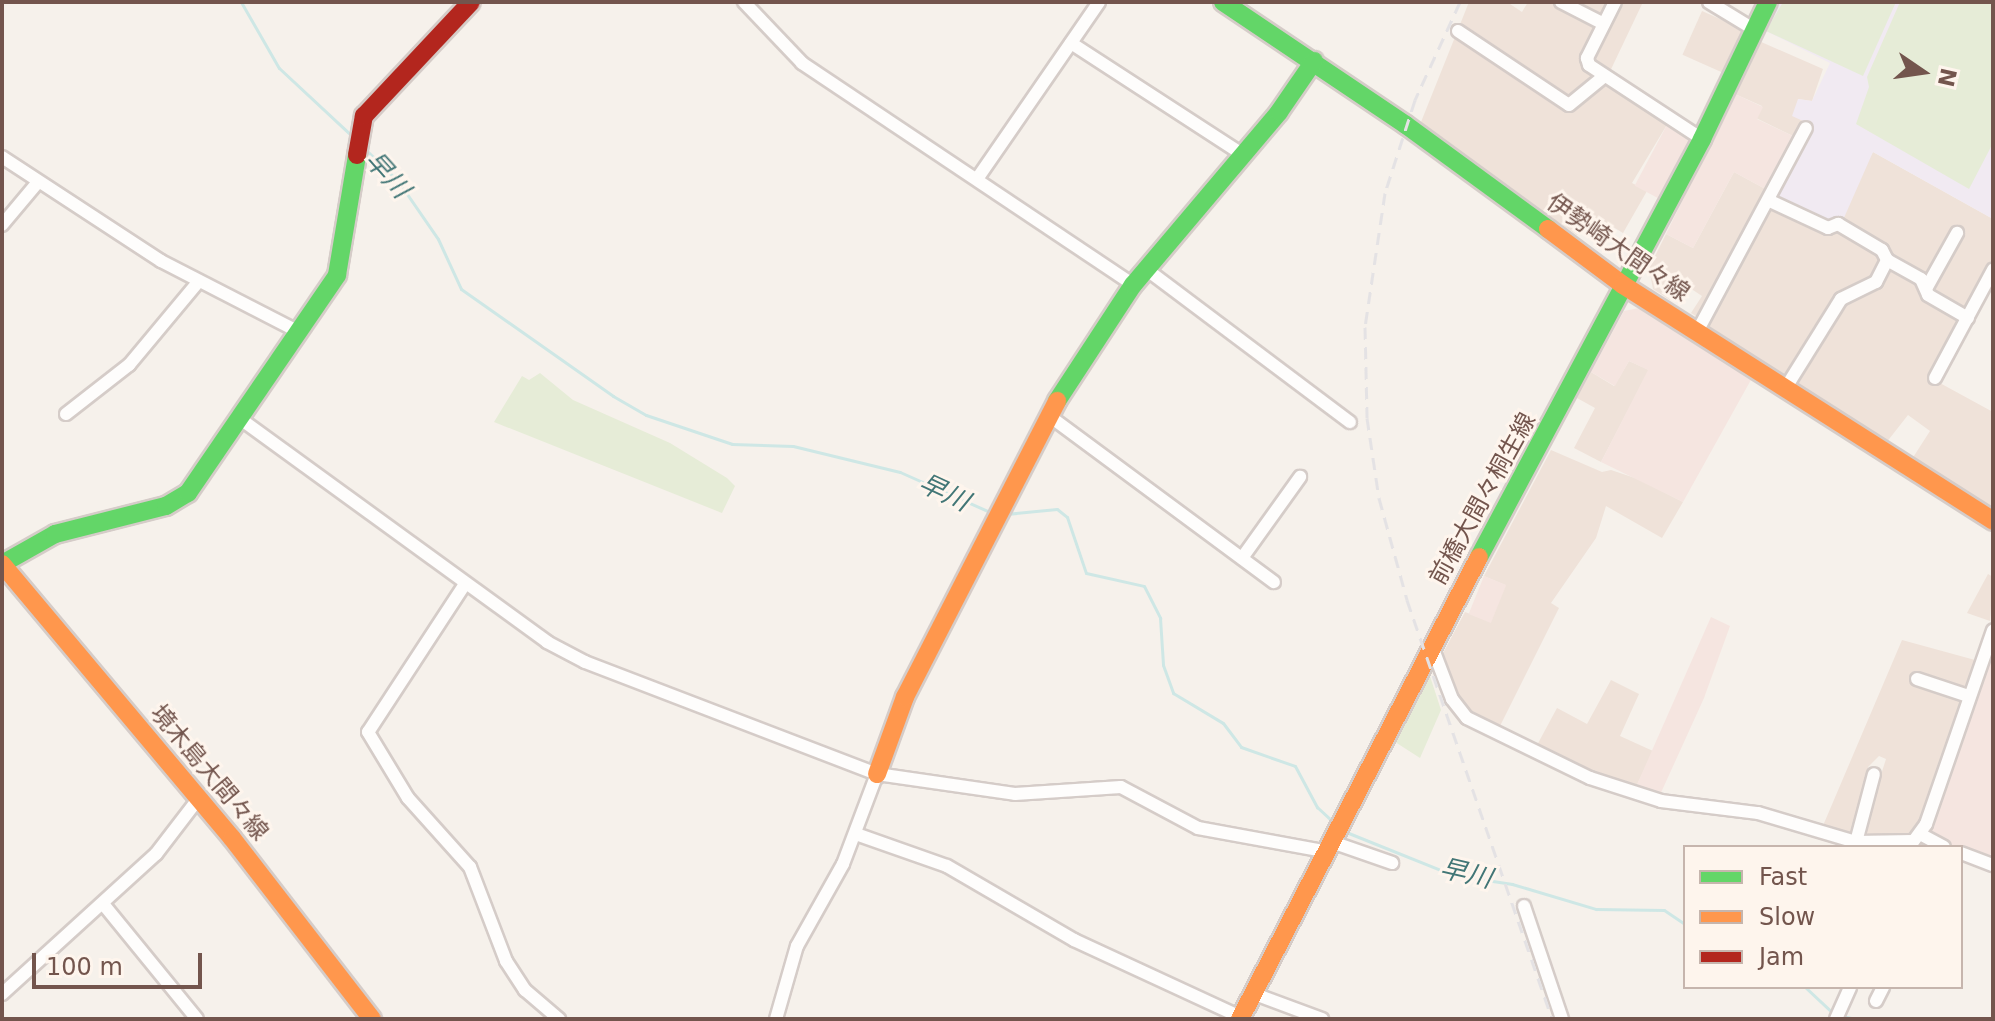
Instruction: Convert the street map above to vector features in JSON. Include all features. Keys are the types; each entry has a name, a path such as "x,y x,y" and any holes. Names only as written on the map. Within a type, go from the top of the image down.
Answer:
{"main road":[{"path":"2,564 71,528 177,500 197,482 332,286 344,253 359,127 402,71 471,2"},
{"name":"伊勢崎大間々線","path":"1223,2 1314,61 1623,285 1993,521"},
{"name":"前橋大間々桐生線","path":"1240,1018 1431,644 1702,139 1768,2"},
{"path":"877,774 905,697 1002,499 1048,415 1133,285 1242,154 1314,61"},
{"name":"境木島大間々線","path":"2,564 199,798 372,1019"}],"street":[{"path":"744,2 802,63 1133,285"},
{"path":"977,179 1099,2"},
{"path":"1561,2 1604,24"},
{"path":"1615,2 1587,58 1602,78 1702,139"},
{"path":"1709,2 1755,30"},
{"path":"1458,31 1569,105 1602,78"},
{"path":"1071,43 1242,154"},
{"path":"1697,332 1770,201 1806,128"},
{"path":"2,157 199,281 299,332"},
{"path":"2,225 38,182"},
{"path":"1770,201 1828,228 1838,224 1882,250 1887,260 1921,279 1928,295 1968,318"},
{"path":"1927,287 1957,233"},
{"path":"1785,389 1841,299 1876,282 1887,260"},
{"path":"1146,269 1350,422"},
{"path":"1935,378 1993,270"},
{"path":"66,414 129,365 199,281"},
{"path":"1048,415 1274,582"},
{"path":"239,418 465,584 585,662 877,774 1015,794 1121,787 1198,828 1331,836 1392,863"},
{"path":"1242,558 1300,477"},
{"path":"465,584 368,732 408,798 470,867 506,961 525,990 559,1019"},
{"path":"1431,644 1452,699 1467,718 1590,778 1661,801 1758,813 1856,842 1914,841 1993,630"},
{"path":"1917,679 1968,696"},
{"path":"776,1019 797,946 856,834 877,774"},
{"path":"1856,842 1874,774"},
{"path":"2,994 104,905 156,854 199,798"},
{"path":"856,834 947,866 1074,940 1240,1018"},
{"path":"1963,854 1993,865"},
{"path":"104,905 197,1019"},
{"path":"1524,906 1562,1019"},
{"path":"1838,1013 1849,989"},
{"path":"1876,1001 1882,989"},
{"path":"1252,993 1322,1019"}],"shaded area":[{"path":"1469,2 1507,2 1522,12 1528,2 1643,2 1604,84 1668,123 1632,183 1647,191 1623,233 1600,219 1577,235 1419,127"},
{"path":"1780,2 1993,2 1993,219 1873,152 1843,220 1831,222 1769,191 1803,121 1792,116 1798,99 1812,101 1830,63 1766,31"},
{"path":"1702,11 1746,31 1726,74 1682,55"},
{"path":"1759,41 1823,69 1812,101 1798,99 1803,120 1795,137 1756,118 1762,106 1735,94"},
{"path":"1735,94 1763,107 1757,119 1795,137 1769,191 1734,172 1693,248 1666,234"},
{"path":"1668,123 1694,137 1661,200 1635,186"},
{"path":"1873,152 1993,219 1993,278 1938,382 1993,412 1993,511 1912,459 1930,431 1908,415 1886,443 1707,325 1777,196 1831,222"},
{"path":"1734,172 1769,191 1699,318 1691,313 1702,296 1681,282 1670,300 1653,289 1649,268 1666,234 1693,248"},
{"path":"1639,308 1752,378 1683,502 1601,462 1648,370 1629,361 1615,386 1591,372 1624,311"},
{"path":"1629,361 1649,370 1601,462 1574,448 1595,408 1577,398 1591,372 1614,386"},
{"path":"1551,450 1602,472 1611,470 1638,479 1683,502 1662,538 1606,506 1596,538 1551,603 1559,608 1498,730 1459,705 1442,655 1465,612 1489,621 1505,585 1484,576"},
{"path":"1988,574 1993,577 1990,621 1967,613"},
{"path":"1484,576 1506,585 1491,623 1469,614"},
{"path":"1711,617 1730,626 1704,698 1659,797 1635,789"},
{"path":"1902,640 1975,660 1922,823 1913,835 1866,839 1862,834 1886,759 1879,756 1868,767 1869,785 1852,833 1822,828"},
{"path":"1993,643 1993,848 1989,858 1963,850 1963,845 1942,843 1929,830"},
{"path":"1611,680 1639,694 1620,736 1653,751 1635,789 1604,780 1536,747 1557,708 1587,724"}],"green space":[{"path":"1783,2 1896,2 1863,76 1766,31"},
{"path":"1900,2 1993,2 1993,143 1969,189 1856,124 1869,87 1867,77"},
{"path":"540,373 573,400 670,443 727,478 735,486 722,513 494,422 522,376 529,380"},
{"path":"1428,670 1441,710 1420,758 1392,740"}],"waterway":[{"name":"早川","path":"241,2 279,68 352,136"},
{"name":"早川","path":"366,150 398,181 438,239 461,289 613,396 646,415 732,444 793,446 900,472 990,512"},
{"name":"早川","path":"1006,514 1057,509 1067,517 1086,573 1144,586 1160,618 1163,665 1173,693 1223,723 1241,747 1295,766 1317,807 1331,820"},
{"name":"早川","path":"1346,832 1453,875 1512,884 1596,909 1664,910 1683,923"},
{"name":"早川","path":"1807,989 1834,1014"},
{"name":"早川","path":"1841,1016 1857,1019"}],"railway":[{"path":"1460,2 1415,100 1385,193 1365,327 1367,418 1379,498 1407,600 1552,1019"}],"traffic: fast":[{"path":"1223,2 1406,125 1548,229"},
{"path":"1479,557 1702,139 1768,2"},
{"path":"1057,401 1133,285 1279,112 1314,61"},
{"path":"2,564 55,534 166,506 188,493 337,275 357,155"}],"traffic: slow":[{"path":"1548,229 1623,285 1993,521"},
{"path":"877,774 905,697 1057,401"},
{"path":"1240,1019 1479,557"},
{"path":"2,564 232,838 372,1019"}],"traffic: jam":[{"path":"357,155 364,116 471,2"}]}
